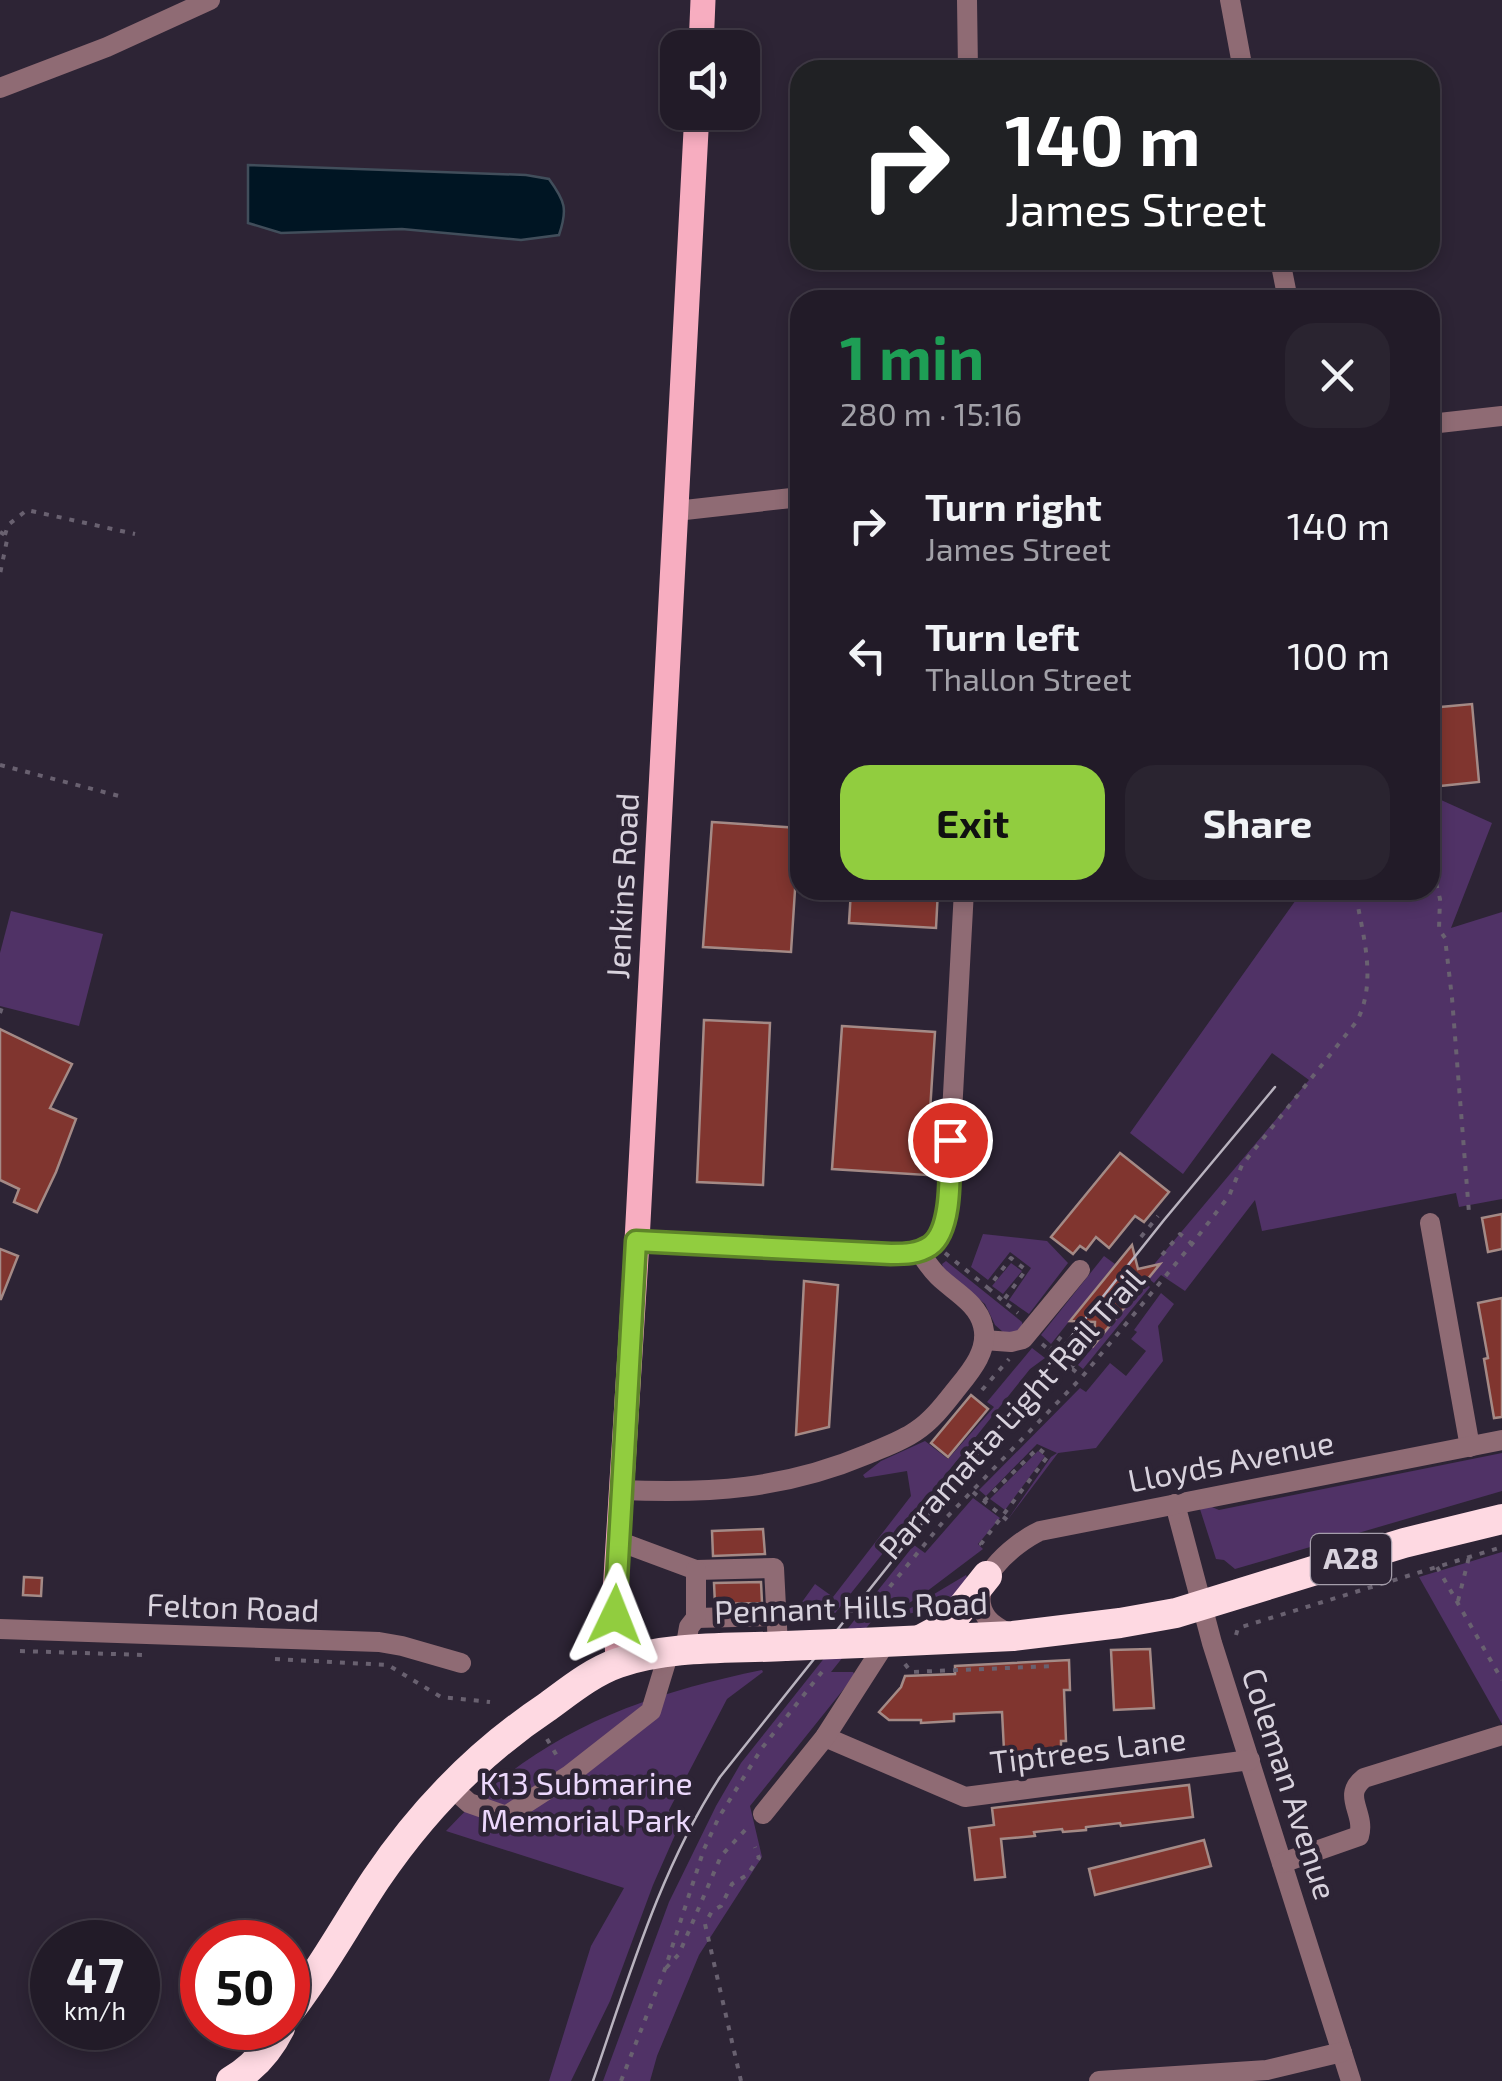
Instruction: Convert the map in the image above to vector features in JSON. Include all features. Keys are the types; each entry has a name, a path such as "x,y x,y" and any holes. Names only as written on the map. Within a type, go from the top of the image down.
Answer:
{"highway":[{"name":"Pennant Hills Road","path":"310,1984 413,1827 450,1786 524,1722 618,1663 780,1636 887,1642 1013,1636 1120,1623 1202,1606 1404,1542 1502,1519"},
{"path":"887,1642 948,1625 987,1563"},
{"path":"219,2081 239,2050"},
{"path":"230,2081 246,2072 265,2050"}],"main road":[{"path":"701,30 703,0"},
{"name":"Jenkins Road","path":"618,1663 618,1541 696,130"}],"street":[{"path":"0,88 107,48 210,0"},
{"path":"967,0 968,60"},
{"path":"1230,0 1241,60"},
{"path":"1440,423 1502,416"},
{"path":"676,512 790,498"},
{"path":"636,1241 891,1254 926,1247 944,1226 947,1206 963,900"},
{"path":"1430,1223 1470,1446"},
{"path":"621,1490 717,1490 786,1482 829,1470 917,1431 974,1366 984,1340 984,1327 976,1310 936,1274 926,1247"},
{"path":"984,1340 1023,1339 1080,1270"},
{"name":"Lloyds Avenue","path":"987,1563 1040,1531 1502,1440"},
{"name":"Coleman Avenue","path":"1175,1504 1202,1606 1351,2081"},
{"path":"618,1541 696,1570 774,1568 780,1636 696,1618"},
{"path":"987,1563 982,1611 992,1624 1013,1636"},
{"path":"450,1786 469,1803 506,1816 568,1776 651,1711 696,1618 696,1570"},
{"name":"Felton Road","path":"0,1629 379,1642 461,1664"},
{"path":"763,1814 825,1737 887,1642"},
{"path":"1282,1863 1359,1836 1362,1826 1353,1793 1354,1786 1364,1778 1502,1735"},
{"name":"Tiptrees Lane","path":"825,1737 965,1797 1250,1760"},
{"path":"1099,2081 1267,2070 1342,2052"}],"path":[{"path":"0,574 7,540 3,533 27,510 135,534"},
{"path":"0,765 123,797"},
{"name":"Parramatta Light Rail Trail","path":"887,1642 914,1554 1082,1377 1156,1288 1229,1196 1242,1165 1357,1021 1363,1008 1368,972 1357,900"},
{"path":"1440,900 1439,929 1445,938 1452,998 1469,1213"},
{"path":"1141,1237 1158,1216"},
{"path":"1162,1255 1180,1234 1192,1244"},
{"path":"926,1247 988,1288 1024,1318"},
{"path":"988,1288 1010,1258 1026,1270 1003,1301"},
{"path":"1147,1281 1156,1288"},
{"path":"1063,1334 1050,1351 1082,1377"},
{"path":"1071,1368 1084,1352"},
{"path":"981,1391 1011,1356"},
{"path":"984,1502 1038,1448 1048,1456 981,1544 987,1563"},
{"path":"972,1491 1012,1524"},
{"path":"1236,1635 1238,1628 1502,1547"},
{"path":"1458,1603 1469,1557"},
{"path":"1437,1567 1502,1680"},
{"path":"887,1642 912,1672 1056,1666"},
{"path":"13,1650 158,1655"},
{"path":"268,1659 388,1664 440,1697 490,1702"},
{"path":"621,2081 718,1817 762,1748 830,1662"},
{"path":"665,1969 679,1954 721,1856 763,1814"},
{"path":"740,2081 705,1924 712,1911 721,1906 732,1884 747,1874 759,1858 755,1847"}],"green space":[{"path":"1440,800 1492,823 1451,928 1502,912 1502,1199 1459,1207 1456,1193 1262,1231 1255,1200 1185,1291 1161,1275 1154,1283 1149,1279 1155,1271 1151,1268 1309,1080 1272,1053 1183,1174 1130,1133 1296,900 1440,900"},
{"path":"11,911 103,934 79,1026 0,1006 0,953"},
{"path":"983,1234 1047,1241 1068,1263 1029,1314 1009,1300 1031,1268 1010,1252 988,1280 971,1267"},
{"path":"1104,1256 1115,1264 1051,1344 1041,1335"},
{"path":"946,1261 1022,1322 1023,1329 1003,1332 995,1325 985,1304 944,1270 942,1264"},
{"path":"1011,1263 1022,1271 1003,1294 992,1286"},
{"path":"1146,1283 1150,1287 1083,1369 1078,1365"},
{"path":"1161,1293 1174,1304 1158,1326 1163,1361 1096,1448 1058,1453 1006,1522 1057,1453 1037,1444 986,1496 979,1490 1080,1388 1086,1392 1110,1363 1126,1376 1146,1351 1131,1339 1137,1332 1134,1330"},
{"path":"1032,1348 1045,1358 1030,1369 828,1622 789,1620 815,1584 833,1597 911,1496 907,1471 865,1478 863,1475 881,1461 925,1441 948,1459 994,1407 987,1402"},
{"path":"1038,1451 1045,1456 1005,1510 990,1499"},
{"path":"1502,1453 1502,1491 1235,1569 1216,1559 1199,1506 1219,1510"},
{"path":"973,1498 1000,1518 978,1544 983,1549 922,1595 891,1614 875,1617 831,1672 855,1675 750,1806 762,1857 699,1955 650,2081 603,2081 669,1902 741,1763 914,1545 925,1553"},
{"path":"1502,1552 1502,1724 1419,1577"},
{"path":"966,1575 968,1580 951,1608 905,1614 904,1612"},
{"name":"K13 Submarine Memorial Park","path":"762,1670 727,1699 669,1810 675,1835 610,2001 571,2081 549,2081 591,1946 624,1888 446,1831 515,1769 590,1724 672,1692"}],"water":[{"path":"248,165 526,175 549,179 562,200 564,212 559,235 521,240 402,229 281,233 248,223"}],"building":[{"path":"1472,704 1479,782 1440,786 1440,707"},
{"path":"712,822 790,827 790,900 794,900 791,952 703,947"},
{"path":"850,900 937,900 936,928 849,923"},
{"path":"704,1020 770,1023 763,1185 697,1182"},
{"path":"842,1026 935,1032 926,1175 832,1169"},
{"path":"0,1029 72,1064 50,1108 76,1119 37,1212 14,1202 19,1189 0,1180"},
{"path":"1120,1153 1169,1192 1144,1222 1135,1216 1109,1248 1096,1237 1086,1250 1080,1246 1073,1254 1051,1237"},
{"path":"1502,1214 1502,1249 1488,1252 1482,1218"},
{"path":"1132,1245 1138,1269 1160,1264 1094,1345 1095,1322 1070,1321"},
{"path":"0,1249 18,1256 1,1299 0,1299"},
{"path":"804,1281 838,1285 829,1427 796,1435"},
{"path":"1502,1298 1502,1417 1494,1418 1478,1303"},
{"path":"971,1395 988,1409 948,1457 931,1443"},
{"path":"763,1529 765,1554 713,1556 712,1531"},
{"path":"24,1577 42,1578 41,1596 23,1595"},
{"path":"761,1582 762,1603 715,1604 714,1583"},
{"path":"1150,1649 1154,1708 1114,1710 1111,1650"},
{"path":"1069,1660 1070,1690 1064,1690 1066,1741 1061,1741 1061,1750 1029,1754 1004,1750 1002,1712 954,1714 954,1721 921,1723 889,1720 879,1712 901,1687 905,1676 955,1674 955,1666"},
{"path":"1189,1785 1193,1817 1034,1832 1035,1836 1001,1839 1005,1877 975,1880 969,1828 994,1825 992,1808"},
{"path":"1204,1840 1211,1866 1095,1895 1089,1869"}],"tram line":[{"path":"593,2081 663,1886 720,1777 1164,1220 1275,1087"}],"route":[{"path":"615,1615 636,1241 891,1254 919,1251 934,1243 944,1226 950,1140"}]}
